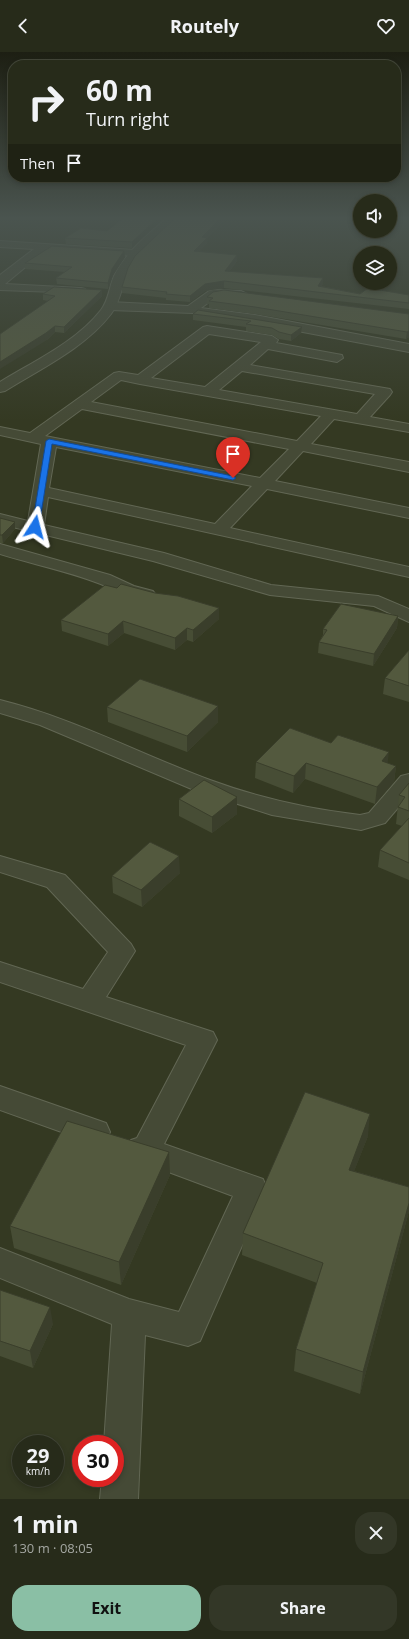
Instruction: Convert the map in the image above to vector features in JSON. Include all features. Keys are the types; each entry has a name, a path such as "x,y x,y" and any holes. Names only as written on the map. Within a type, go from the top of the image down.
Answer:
{"street":[{"path":"0,388 64,347 97,322 110,306 109,294 114,286"},
{"path":"0,287 52,288 91,292"},
{"path":"190,310 213,293 224,292 254,296"},
{"path":"110,306 190,310 255,319 409,348"},
{"path":"140,380 207,330 272,340 208,392"},
{"path":"265,346 337,358"},
{"path":"240,367 385,392 360,420"},
{"path":"32,438 119,376 409,428"},
{"path":"80,404 409,467"},
{"path":"219,530 332,414"},
{"path":"0,431 409,513"},
{"path":"35,527 49,441"},
{"path":"41,490 409,572"},
{"path":"0,519 158,557 270,590 378,601 409,616"},
{"path":"0,549 104,579 128,590 162,598"},
{"path":"0,706 47,721 202,785 272,808 361,823 377,818 409,781"},
{"path":"0,864 56,880 122,951 89,1002"},
{"path":"0,972 204,1040 146,1150"},
{"path":"0,1098 252,1189 188,1330 129,1315 0,1263"},
{"path":"120,1499 129,1315"}],"building":[{"path":"122,286 203,286 190,296 166,294 167,292 122,287"},
{"path":"262,286 318,286 360,294 365,290 380,290 409,295 409,303"},
{"path":"54,287 102,290 64,327 55,326 0,362 0,334 55,296 43,294"},
{"path":"224,290 409,314 409,331 407,332 209,301 213,298 207,297 213,292"},
{"path":"198,310 302,327 291,335 279,332 272,328 246,324 251,321 193,314"},
{"path":"0,518 15,522 2,535 0,535"},
{"path":"121,584 155,593 178,596 219,608 193,630 187,628 175,638 123,621 108,634 61,620 105,585 117,588"},
{"path":"341,604 398,616 374,654 319,642 327,630 323,629"},
{"path":"409,650 409,686 385,678"},
{"path":"140,679 218,706 187,736 107,707"},
{"path":"290,728 331,743 338,735 389,752 382,761 396,766 377,787 306,763 294,776 256,762"},
{"path":"204,780 237,797 212,817 179,799"},
{"path":"409,783 409,811 398,807 405,797 399,795"},
{"path":"409,818 409,863 380,850"},
{"path":"150,842 179,856 141,890 112,876"},
{"path":"305,1092 370,1114 349,1170 409,1187 409,1203 363,1372 296,1349 323,1263 243,1233"},
{"path":"67,1121 169,1152 119,1262 10,1226"},
{"path":"0,1290 50,1307 30,1351 0,1341"}],"route":[{"path":"35,527 49,441 233,478"}]}
